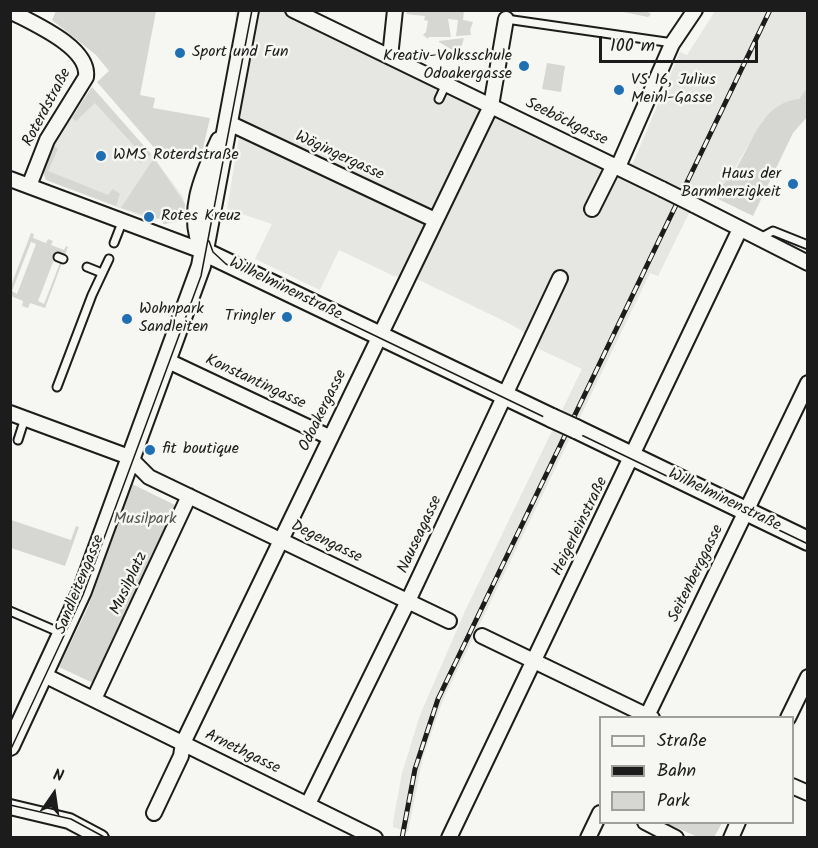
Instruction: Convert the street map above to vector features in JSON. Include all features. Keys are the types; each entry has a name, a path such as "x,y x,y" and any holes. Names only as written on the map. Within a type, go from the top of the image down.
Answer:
{"main road":[{"name":"Sandleitengasse","path":"10,746 88,575 205,252 249,10"},
{"name":"Wilhelminenstraße","path":"205,252 807,541"}],"street":[{"name":"Seeböckgasse","path":"293,10 616,166 740,229"},
{"path":"390,57 395,10"},
{"path":"592,209 616,166 673,43 695,10"},
{"name":"Roterdstraße","path":"10,11 60,39 82,58 86,67 86,77 47,140 29,186"},
{"name":"Odoakergasse","path":"154,813 182,756 183,743 491,106 506,19"},
{"name":"Wögingergasse","path":"229,123 435,220"},
{"name":"Wilhelminenstraße","path":"10,179 205,252"},
{"path":"740,229 807,263"},
{"name":"Heigerleinstraße","path":"449,837 633,457 740,229"},
{"name":"Nauseagasse","path":"308,804 408,601 560,278"},
{"name":"Konstantingasse","path":"166,360 329,437"},
{"name":"Seitenberggasse","path":"649,716 807,383"},
{"path":"10,413 129,457 149,477 189,496"},
{"name":"Degengasse","path":"189,496 449,621"},
{"name":"Musilplatz","path":"94,699 189,496"},
{"path":"482,636 647,716"},
{"path":"42,674 94,699"},
{"path":"788,716 807,677"},
{"name":"Arnethgasse","path":"94,699 375,837"},
{"path":"10,807 55,817 101,837"},
{"path":"588,837 599,815"},
{"path":"649,824 676,837"}],"lane":[{"path":"506,19 673,43"},
{"path":"439,99 446,84"},
{"path":"114,243 123,220"},
{"path":"758,239 773,231 807,245"},
{"path":"57,387 108,259"},
{"path":"87,267 102,273"},
{"path":"18,440 25,418"},
{"path":"10,611 62,633"}],"shaded area":[{"path":"235,11 285,11 599,163 633,163 680,52 687,55 715,11 807,11 807,88 799,99 763,120 725,185 708,194 700,191 658,276 650,273 443,700 423,757 408,832 393,827 393,822 402,773 420,715 465,611 582,369 539,349 521,330 502,320 419,280 394,276 339,250 320,290 255,259 272,224 227,209 240,131"},
{"name":"WMS Roterdstraße","path":"92,87 151,154 183,197 185,210 176,222 163,224 164,220 156,218 155,221 151,217 146,218 46,180 43,171 53,145"}],"green space":[{"path":"56,11 156,11 140,95 155,98 153,108 210,118 201,157 170,154 164,159 97,82 109,71 96,55 52,20"},
{"path":"407,11 464,11 463,20 473,22 471,35 456,36 458,20 448,19 451,37 429,37 428,39 423,35 426,32 428,21 424,20 425,16 406,14"},
{"path":"618,11 646,11 651,14 648,17"},
{"path":"464,38 459,54 439,42 439,41"},
{"path":"547,63 565,66 561,92 542,89"},
{"path":"92,87 151,154 141,163 135,159 139,151 95,103 76,121 72,118"},
{"path":"807,88 807,117 793,133 753,216 708,194 722,186 733,174 758,128 769,114 782,104 799,99"},
{"path":"53,145 58,149 48,171 108,195 113,189 120,194 116,206 46,180 43,171"},
{"path":"154,158 185,204 184,214 176,222 163,224 163,220 156,218 155,221 151,217 121,208"},
{"path":"31,233 34,234 33,238 46,243 48,239 53,241 51,245 64,250 66,246 68,247 45,308 30,303 28,308 22,306 23,301 11,296 10,288","holes":["31,242 36,244 17,294 12,291","57,252 63,255 44,304 38,301"]},
{"name":"Musilpark","path":"132,484 179,507 93,683 59,667 88,607"},
{"path":"11,520 71,540 76,526 79,527 65,566 11,548"},
{"path":"668,824 721,824 714,837 698,837"}],"tram line":[{"path":"10,751 83,595 201,276 252,10"},
{"path":"209,241 213,252 226,264 808,544"},
{"path":"10,805 71,819 106,838"}],"railway":[{"path":"402,838 415,769 438,699 770,10"}],"place":[{"name":"Sport und Fun","path":"180,53"},
{"name":"Kreativ-Volksschule Odoakergasse","path":"524,66"},
{"name":"VS 16, Julius Meinl-Gasse","path":"619,90"},
{"name":"WMS Roterdstraße","path":"101,156"},
{"name":"Haus der Barmherzigkeit","path":"793,184"},
{"name":"Rotes Kreuz","path":"149,217"},
{"name":"Tringler","path":"287,317"},
{"name":"Wohnpark Sandleiten","path":"127,319"},
{"name":"fit boutique","path":"150,450"}]}
